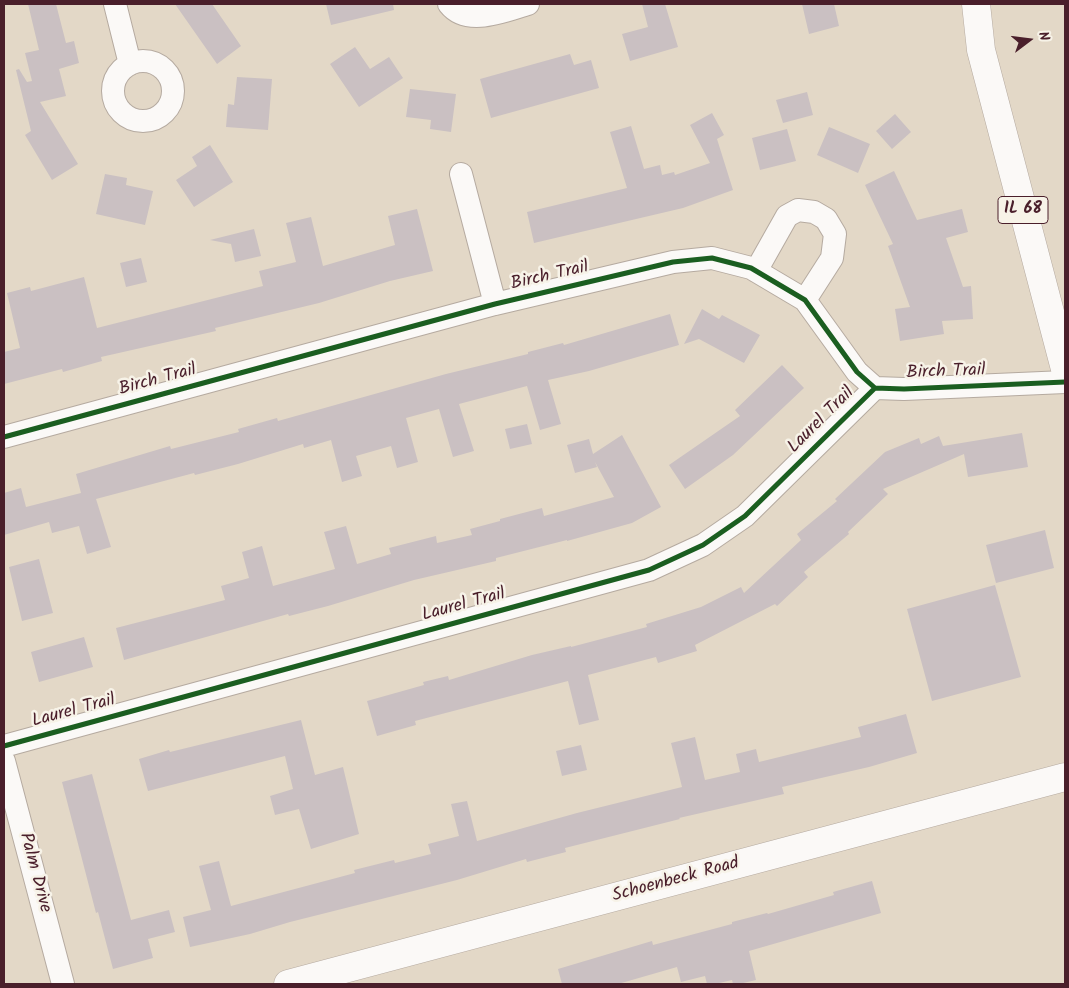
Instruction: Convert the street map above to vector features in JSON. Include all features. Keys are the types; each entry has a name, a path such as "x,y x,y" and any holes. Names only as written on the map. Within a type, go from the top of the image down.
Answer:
{"main road":[{"name":"IL 68","path":"957,4 981,50"},
{"name":"IL 68","path":"976,4 981,50 1065,369"},
{"name":"Schoenbeck Road","path":"288,984 1065,777"}],"street":[{"path":"115,4 130,64"},
{"path":"449,4 452,8 471,17 505,11 528,4"},
{"path":"461,174 495,304"},
{"path":"756,271 787,216 798,210 814,212 826,219 835,234 832,258 804,300"},
{"name":"Birch Trail","path":"4,437 495,304 674,262 712,258 751,268 804,300 857,372 875,388 904,389 1065,382"},
{"name":"Laurel Trail","path":"4,746 649,570 703,545 745,516 875,388"},
{"name":"Palm Drive","path":"4,761 63,984"}],"building":[{"path":"28,4 56,4 66,43 74,41 79,63 59,69 66,96 40,102 78,164 52,180 25,135 31,131 16,70 19,69 27,82 32,81 25,53 39,50"},
{"path":"175,4 212,4 241,46 217,64"},
{"path":"326,4 393,4 394,10 331,25"},
{"path":"642,4 665,4 678,47 630,61 622,34 648,27"},
{"path":"802,4 834,4 839,26 809,34"},
{"path":"355,47 370,69 389,57 403,78 359,107 330,64"},
{"path":"570,54 574,65 591,60 599,88 491,118 480,79"},
{"path":"237,77 272,79 268,130 226,127 228,104 234,105"},
{"path":"410,89 456,94 451,132 430,129 431,120 406,117"},
{"path":"807,92 813,115 783,123 776,100"},
{"path":"712,113 724,135 717,139 733,190 683,208 534,243 527,212 627,188 610,132 631,126 644,169 660,165 662,175 674,172 675,175 710,163 690,125"},
{"path":"895,114 911,132 892,149 876,131"},
{"path":"829,127 870,144 858,173 817,155"},
{"path":"787,129 796,161 760,170 752,138"},
{"path":"210,145 233,182 194,207 176,180 197,166 192,157"},
{"path":"894,171 917,220 962,209 968,232 946,238 963,287 971,286 973,319 942,321 944,334 900,341 895,309 910,307 888,246 893,244 865,185"},
{"path":"105,174 127,178 126,185 153,191 145,225 96,214"},
{"path":"417,209 433,271 390,281 319,303 215,328 216,331 101,357 102,361 63,372 62,369 4,384 4,352 20,348 7,293 30,287 31,291 84,277 97,328 263,286 259,271 296,262 286,223 311,217 323,266 395,245 388,216"},
{"path":"254,229 261,256 235,262 231,244 210,240"},
{"path":"141,258 147,282 126,287 120,263"},
{"path":"702,309 719,319 722,315 760,335 744,363 699,339 684,344"},
{"path":"670,314 679,345 589,371 548,380 561,424 540,430 527,386 459,404 474,451 453,457 439,409 406,418 418,462 397,468 391,446 356,456 362,476 342,482 331,440 304,448 303,444 238,464 195,475 194,473 96,499 111,547 87,554 79,526 52,533 49,522 4,535 4,493 21,488 26,507 81,493 76,474 170,446 171,449 239,432 238,429 277,418 278,421 446,374 528,354 528,352 563,343 564,345"},
{"path":"782,365 804,388 733,455 685,489 669,465 740,416 735,410"},
{"path":"527,424 532,444 510,449 505,429"},
{"path":"1022,433 1028,467 968,477 964,454 883,489 888,494 848,532 849,534 804,572 808,577 777,606 775,604 695,645 697,651 658,663 656,657 588,675 599,720 579,725 568,681 415,721 416,725 377,736 367,701 424,685 423,682 448,676 449,680 532,655 647,627 646,624 701,607 741,587 744,593 801,540 797,534 837,501 835,499 885,452 919,438 921,444 939,436 943,446"},
{"path":"622,435 661,507 632,523 496,558 496,561 414,580 328,606 289,616 288,614 124,660 116,628 225,600 221,586 249,578 242,552 262,546 273,586 335,569 324,532 346,526 357,564 391,554 389,548 436,536 437,543 472,535 470,529 542,508 544,516 614,497 595,462 597,467 575,473 567,445 589,439 593,454"},
{"path":"1045,530 1054,568 996,583 986,545"},
{"path":"39,559 53,613 22,621 9,567"},
{"path":"995,585 1021,677 932,701 907,609"},
{"path":"84,637 93,667 39,682 31,652"},
{"path":"906,714 917,753 869,767 782,787 784,794 679,818 565,848 566,852 527,862 526,859 457,880 290,922 250,934 190,947 183,917 211,910 199,866 219,861 231,906 355,873 354,870 394,860 395,863 431,854 428,844 459,836 451,804 467,801 477,841 577,813 682,787 671,743 695,737 705,780 740,772 736,754 756,749 759,762 861,737 858,727"},
{"path":"301,720 315,775 343,767 359,834 311,849 299,809 275,815 270,796 293,789 285,756 148,791 139,759 169,750 170,752"},
{"path":"581,745 587,770 562,776 556,751"},
{"path":"92,774 131,920 169,910 175,932 148,939 153,958 113,969 98,912 96,913 62,782"},
{"path":"872,881 881,913 749,951 756,980 739,984 733,984 732,980 707,984 705,976 681,982 677,967 618,984 562,984 558,969 652,941 653,945 732,924 732,922 768,914 834,895 833,892"}],"cycle path":[{"path":"4,437 495,304 673,262 712,258 751,268 805,300 857,372 875,388 904,389 1065,382"},
{"path":"4,746 649,570 703,545 745,516 875,388"}]}
